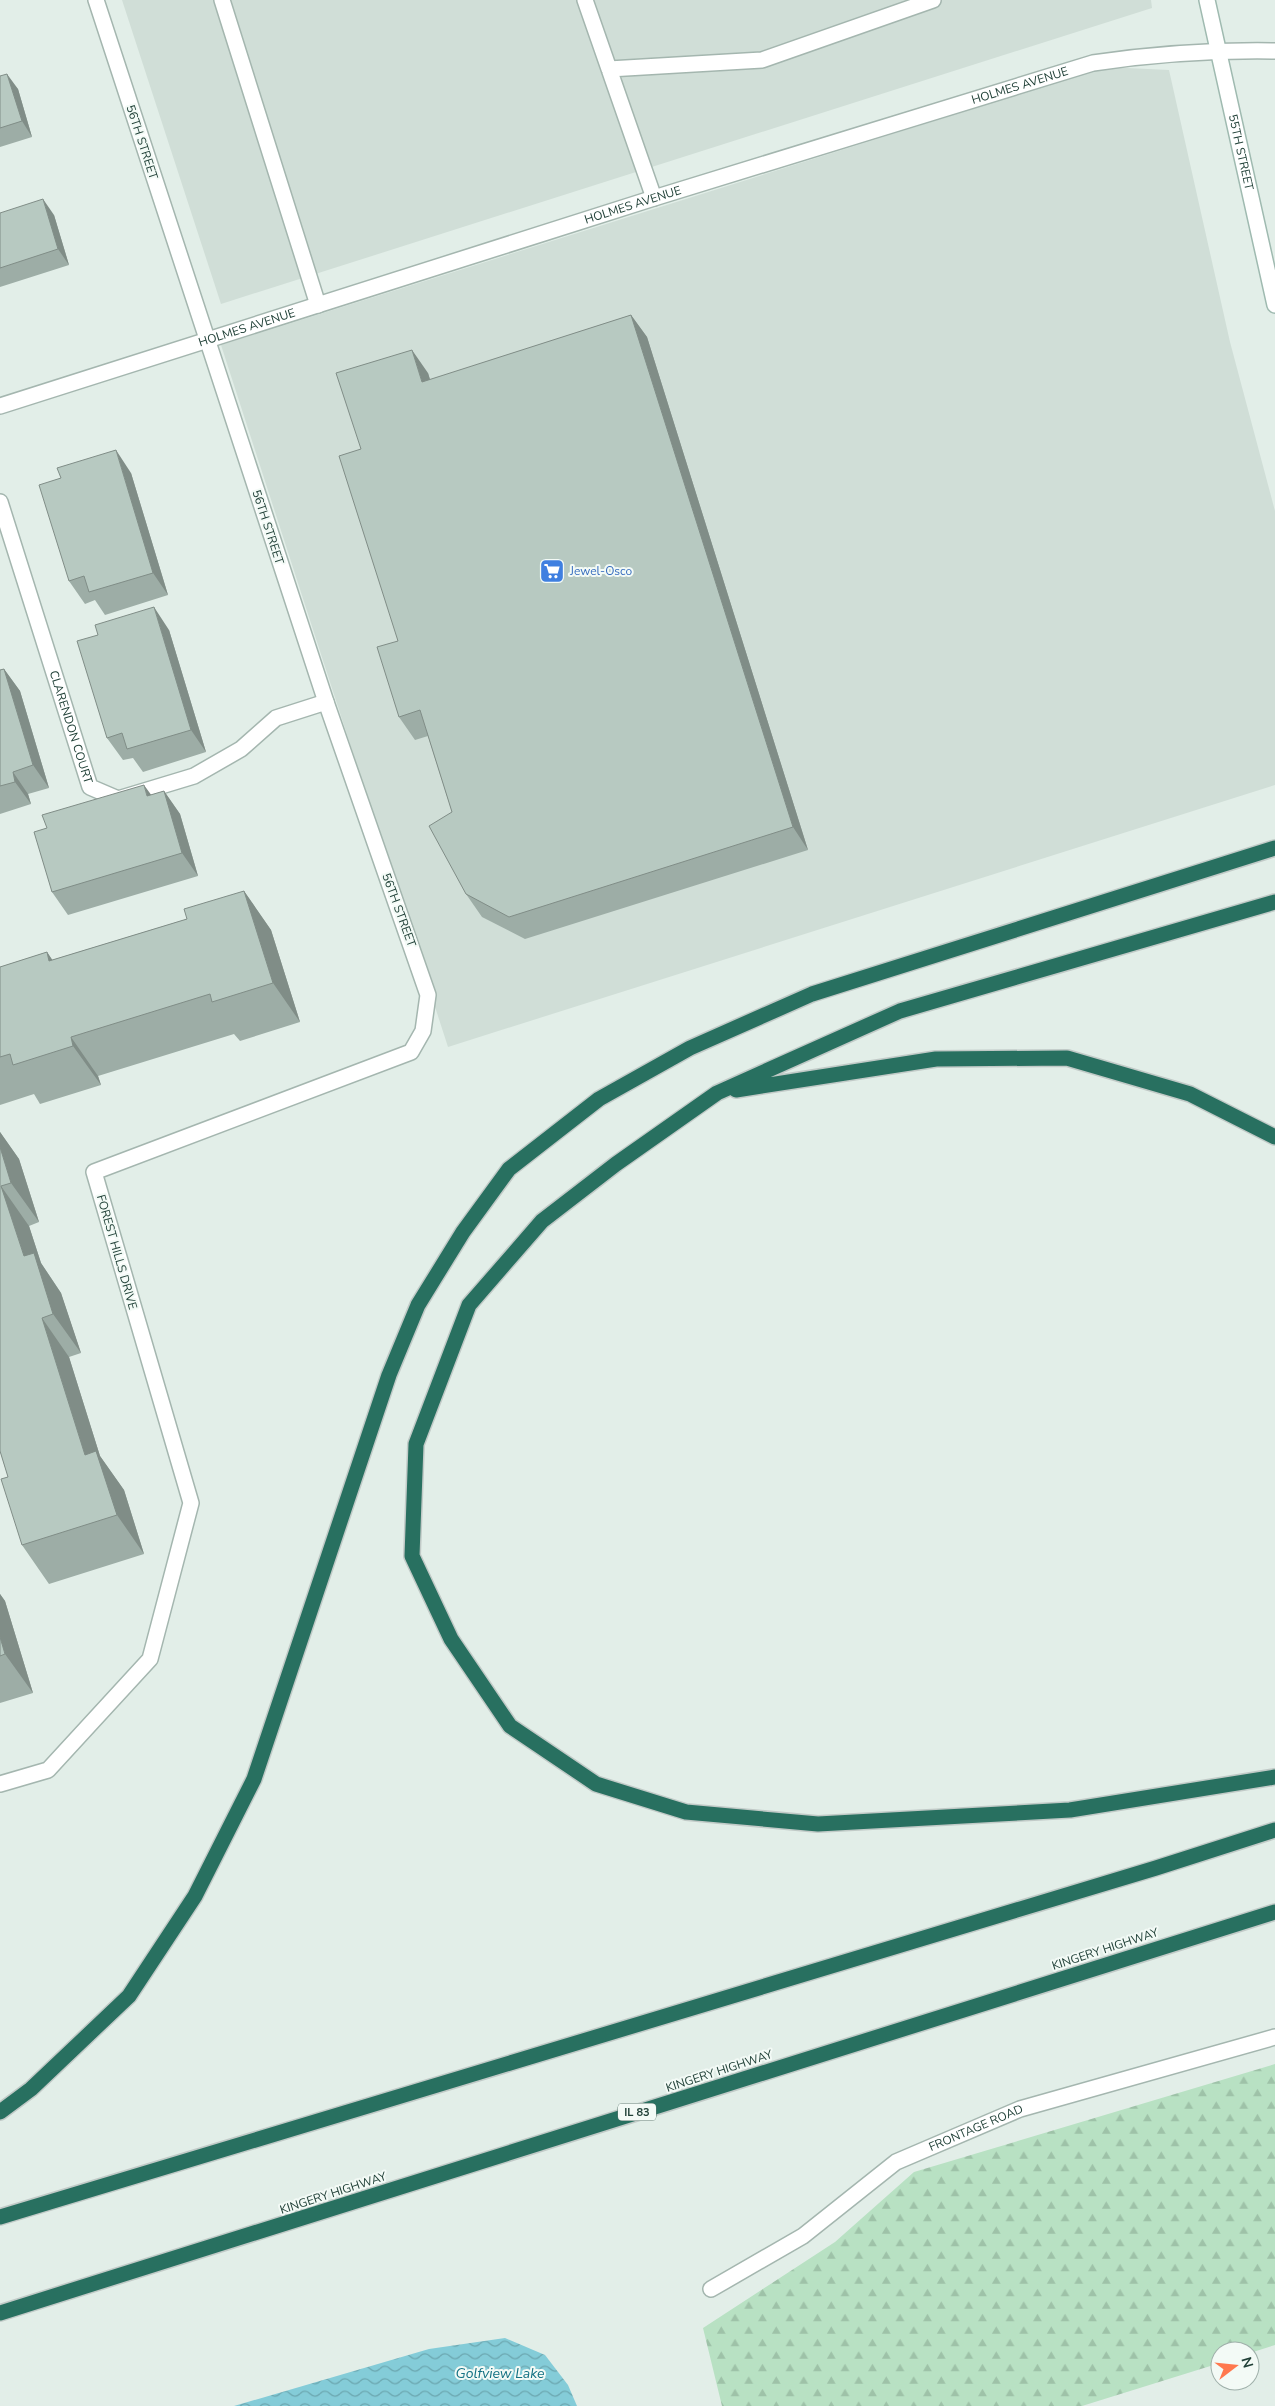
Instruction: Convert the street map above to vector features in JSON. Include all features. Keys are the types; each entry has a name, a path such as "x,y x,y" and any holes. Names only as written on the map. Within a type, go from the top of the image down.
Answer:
{"highway":[{"path":"0,2112 31,2089 129,1996 195,1896 254,1779 386,1384 418,1305 463,1232 509,1169 599,1098 690,1048 812,994 1275,848"},
{"path":"1275,902 900,1011 717,1093 616,1164 542,1221 469,1305 416,1444 412,1556 451,1639 510,1726 596,1784 686,1812 818,1824 1070,1810 1275,1778"},
{"path":"717,1093 936,1059 1067,1058 1190,1094 1275,1137"},
{"path":"0,2217 1118,1880 1275,1830"},
{"name":"KINGERY HIGHWAY","path":"0,2313 1275,1912"}],"street":[{"name":"56TH STREET","path":"96,0 326,702 428,995 423,1031 411,1052"},
{"path":"222,0 318,305"},
{"path":"585,0 654,198"},
{"path":"609,69 762,60 933,0"},
{"name":"55TH STREET","path":"1207,0 1275,305"},
{"name":"HOLMES AVENUE","path":"0,406 654,198 1093,63 1155,54 1218,50 1275,51"},
{"name":"CLARENDON COURT","path":"0,502 90,787 118,799 194,776 241,749 276,718 326,702"},
{"name":"FOREST HILLS DRIVE","path":"0,1784 48,1770 150,1659 190,1503 94,1172 411,1052"},
{"name":"FRONTAGE ROAD","path":"711,2289 803,2236 896,2162 1020,2109 1275,2037"}],"shaded area":[{"path":"122,0 1151,0 1152,8 221,304"},
{"path":"1106,67 1169,70 1230,342 1275,511 1275,785 448,1047 221,345"}],"green space":[{"path":"1275,2064 1275,2345 1260,2350 1260,2341 1210,2341 1210,2366 1082,2406 722,2406 703,2328 835,2242 914,2172"}],"water":[{"name":"Golfview Lake","path":"505,2338 545,2355 568,2385 577,2406 234,2406 429,2349"}],"building":[{"path":"7,74 22,121 0,128 0,76"},
{"path":"43,199 58,249 0,268 0,213"},
{"name":"Jewel-Osco","path":"631,315 793,827 509,917 466,894 429,826 452,812 420,710 399,717 377,647 398,641 339,456 361,449 336,373 412,350 422,382"},
{"path":"116,450 153,573 89,592 84,576 69,581 39,485 61,478 57,468"},
{"path":"154,607 191,730 127,749 122,733 107,738 77,641 98,635 95,625"},
{"path":"4,669 33,765 13,772 15,782 0,786 0,670"},
{"path":"144,785 147,796 164,791 182,853 52,892 34,832 47,828 42,815"},
{"path":"244,891 273,983 212,1002 210,994 71,1037 73,1046 13,1065 10,1054 0,1057 0,967 47,952 49,961 187,919 184,909"},
{"path":"0,1147 11,1183 1,1186 24,1256 34,1253 53,1314 42,1318 85,1455 96,1451 117,1515 22,1545 1,1479 8,1477 0,1451"},
{"path":"0,1637 5,1654 0,1656"}],"place":[{"name":"Jewel-Osco","path":"552,571"}]}
